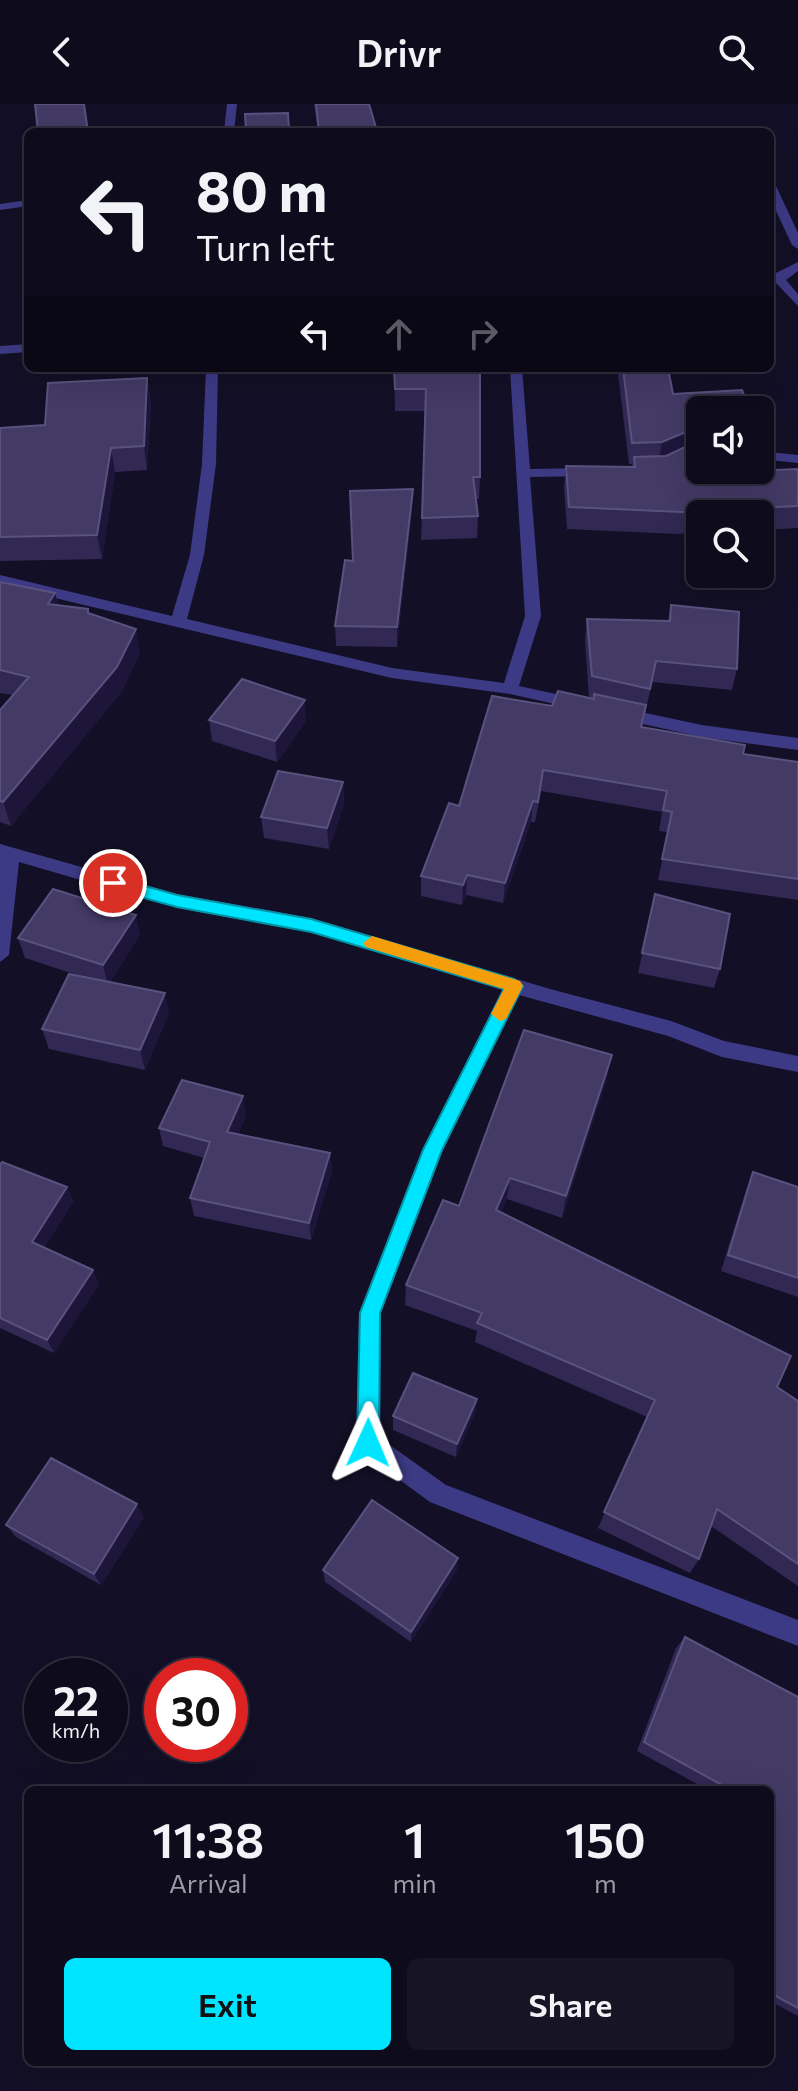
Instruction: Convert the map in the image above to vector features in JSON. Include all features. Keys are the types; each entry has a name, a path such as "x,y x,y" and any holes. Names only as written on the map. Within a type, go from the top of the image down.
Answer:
{"street":[{"path":"229,128 232,104"},
{"path":"774,194 798,245"},
{"path":"0,207 24,204"},
{"path":"798,266 775,280 798,302"},
{"path":"0,350 24,348"},
{"path":"179,620 197,555 209,464 212,372"},
{"path":"510,689 533,616 516,372"},
{"path":"774,456 798,459"},
{"path":"523,473 615,472"},
{"path":"0,580 179,620 392,673 510,689 702,731 798,744"},
{"path":"0,955 6,852 152,895 311,925 671,1029 722,1049 798,1064"},
{"path":"514,986 433,1150 370,1313 368,1443 438,1494 798,1633"}],"building":[{"path":"35,104 84,104 87,128 38,128"},
{"path":"316,104 369,104 376,128 319,128"},
{"path":"288,113 289,128 246,128 245,114"},
{"path":"394,372 480,372 480,477 473,477 478,516 422,518 426,389 395,389"},
{"path":"623,372 669,372 673,394 742,390 744,396 686,396 686,432 662,442 632,443"},
{"path":"147,378 144,446 111,448 97,535 0,537 0,428 45,425 48,383"},
{"path":"686,447 686,484 774,484 774,470 798,469 798,506 774,507 774,500 686,500 686,512 569,507 566,466 635,467 634,457 666,456"},
{"path":"413,489 397,627 335,626 345,560 353,561 350,491"},
{"path":"0,582 55,593 48,604 88,609 88,613 136,629 117,667 3,802 0,801 0,710 29,677 0,670"},
{"path":"671,605 739,612 737,669 656,661 650,689 592,676 587,619 670,621"},
{"path":"242,679 305,700 275,741 209,720"},
{"path":"558,691 594,699 594,694 646,705 641,727 745,745 743,754 798,762 798,879 662,859 672,812 663,810 667,791 543,770 538,802 533,801 505,883 467,875 463,885 421,876 449,803 459,806 492,696 552,706"},
{"path":"278,771 343,782 327,828 261,817"},
{"path":"53,889 136,915 103,965 18,938"},
{"path":"655,894 730,914 720,969 642,953"},
{"path":"69,974 165,993 140,1050 42,1029"},
{"path":"524,1030 612,1055 566,1196 510,1178 496,1210 791,1356 777,1387 798,1401 798,1564 717,1509 699,1559 604,1512 655,1400 477,1323 482,1313 406,1285 443,1200 459,1206"},
{"path":"182,1080 243,1096 227,1132 330,1153 309,1223 190,1198 210,1142 159,1128"},
{"path":"2,1162 67,1187 32,1242 93,1270 47,1340 0,1318"},
{"path":"753,1172 798,1187 798,1278 728,1255"},
{"path":"413,1373 477,1399 457,1444 393,1416"},
{"path":"51,1458 137,1504 94,1574 6,1525"},
{"path":"372,1500 458,1558 411,1632 323,1570"},
{"path":"685,1637 798,1697 798,2008 774,1995 774,1786 724,1786 644,1742"}],"slow traffic":[{"path":"372,943 514,986 500,1014"}],"route":[{"path":"113,883 177,901 311,925 514,986 433,1150 370,1313 368,1443"}]}
